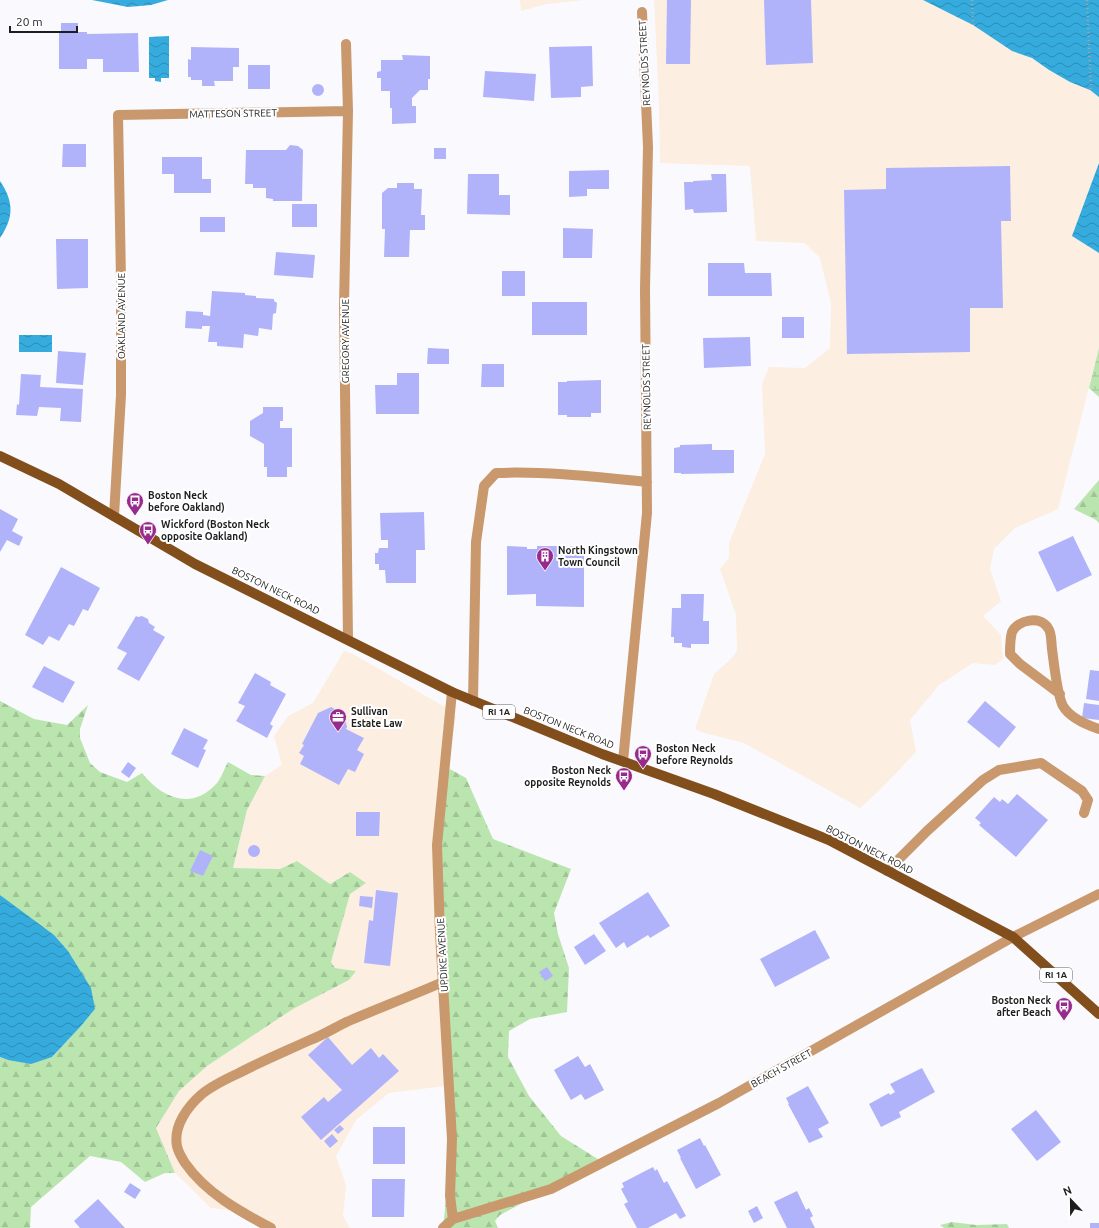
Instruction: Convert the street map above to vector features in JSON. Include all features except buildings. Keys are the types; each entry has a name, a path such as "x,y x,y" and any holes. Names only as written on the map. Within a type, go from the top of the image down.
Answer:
{"main road":[{"name":"BOSTON NECK ROAD","path":"0,456 59,484 195,564 452,692 623,761 714,794 829,840 1013,937 1099,1014"}],"street":[{"name":"REYNOLDS STREET","path":"623,761 647,513 645,290 648,147 642,12"},
{"name":"GREGORY AVENUE","path":"346,44 348,111 344,314 348,639"},
{"name":"MATTESON STREET","path":"118,115 348,111"},
{"name":"OAKLAND AVENUE","path":"114,516 121,395 121,280 118,115"},
{"path":"473,701 476,542 484,486 496,473 525,472 590,476 647,482"},
{"path":"1060,694 1020,664 1010,654 1010,643 1013,632 1018,625 1026,621 1036,620 1045,623 1050,630 1056,675 1063,706 1074,717 1089,726 1099,729"},
{"name":"UPDIKE AVENUE","path":"452,692 437,845 452,1139 450,1196 453,1219"},
{"path":"887,871 927,831 983,780 999,770 1041,763 1082,791 1088,800 1084,813"},
{"name":"BEACH STREET","path":"453,1219 551,1189 719,1103 1013,937 1099,894"},
{"path":"271,1228 226,1202 200,1181 182,1159 177,1147 177,1135 184,1115 190,1106 202,1094 220,1082 265,1059 312,1040 350,1021 444,982"},
{"path":"442,1228 453,1219"}],"path":[{"path":"972,0 973,26"},
{"path":"1087,0 1091,91"}],"shaded area":[{"path":"520,0 585,0 546,4 521,11"},
{"path":"654,0 923,0 973,25 1012,51 1032,58 1049,71 1090,90 1099,97 1099,163 1072,236 1099,253 1099,348 1058,509 1015,528 994,549 990,569 1001,601 983,616 1001,635 1003,659 995,665 973,663 939,685 910,720 916,752 879,791 860,808 744,743 704,733 695,729 714,674 732,658 737,651 736,615 720,569 729,558 729,543 765,454 762,384 769,367 805,368 830,348 831,303 820,258 805,243 756,241 750,166 660,163"},
{"path":"344,651 353,654 452,711 456,717 450,751 450,769 445,782 445,1086 389,1093 356,1120 336,1156 346,1185 343,1216 350,1228 273,1228 245,1212 211,1208 175,1173 156,1128 179,1091 207,1066 293,1009 349,980 356,971 335,968 331,962 350,894 366,883 350,872 330,884 297,861 280,869 233,868 247,810 265,776 282,765 274,736 288,716 313,703"}],"green space":[{"path":"1099,348 1099,397 1089,388"},
{"path":"1099,480 1099,523 1074,509"},
{"path":"0,701 34,719 67,725 88,705 80,729 80,738 90,763 100,772 127,782 142,773 158,789 177,798 187,799 197,797 206,792 218,782 228,762 251,775 265,776 247,810 233,868 280,869 297,861 330,884 350,872 366,883 350,894 331,962 335,968 356,971 349,980 293,1009 207,1066 179,1091 156,1128 175,1173 165,1173 145,1182 121,1162 90,1156 31,1207 30,1228 0,1228 0,1057 8,1060 52,1057 95,1009 0,895"},
{"path":"450,769 466,778 493,839 571,869 554,913 558,934 569,968 567,1012 530,1019 509,1031 508,1057 529,1096 561,1136 601,1161 500,1215 495,1221 498,1228 443,1228 451,1150 434,847 445,782"},
{"path":"952,1222 976,1225 1007,1224 1009,1228 944,1228 940,1225"}],"water":[{"path":"92,0 168,0 151,5 128,7"},
{"path":"923,0 1099,0 1099,97 1090,90 1070,82 1049,70 1032,58 1012,51 973,25"},
{"path":"169,36 169,78 161,78 161,82 155,81 155,78 149,78 149,37"},
{"path":"1099,163 1099,253 1072,236"},
{"path":"0,181 5,189 10,203 10,216 5,230 0,238"},
{"path":"19,335 52,335 52,352 19,352"},
{"path":"0,895 54,935 68,951 91,988 95,1009 52,1057 31,1064 0,1057"}],"place":[{"name":"Boston Neck before Oakland)","path":"135,516"},
{"name":"Wickford (Boston Neck opposite Oakland)","path":"148,545"},
{"name":"North Kingstown Town Council","path":"545,571"},
{"name":"Sullivan Estate Law","path":"338,732"},
{"name":"Boston Neck before Reynolds","path":"643,769"},
{"name":"Boston Neck opposite Reynolds","path":"624,791"},
{"name":"Boston Neck after Beach","path":"1064,1021"}]}
